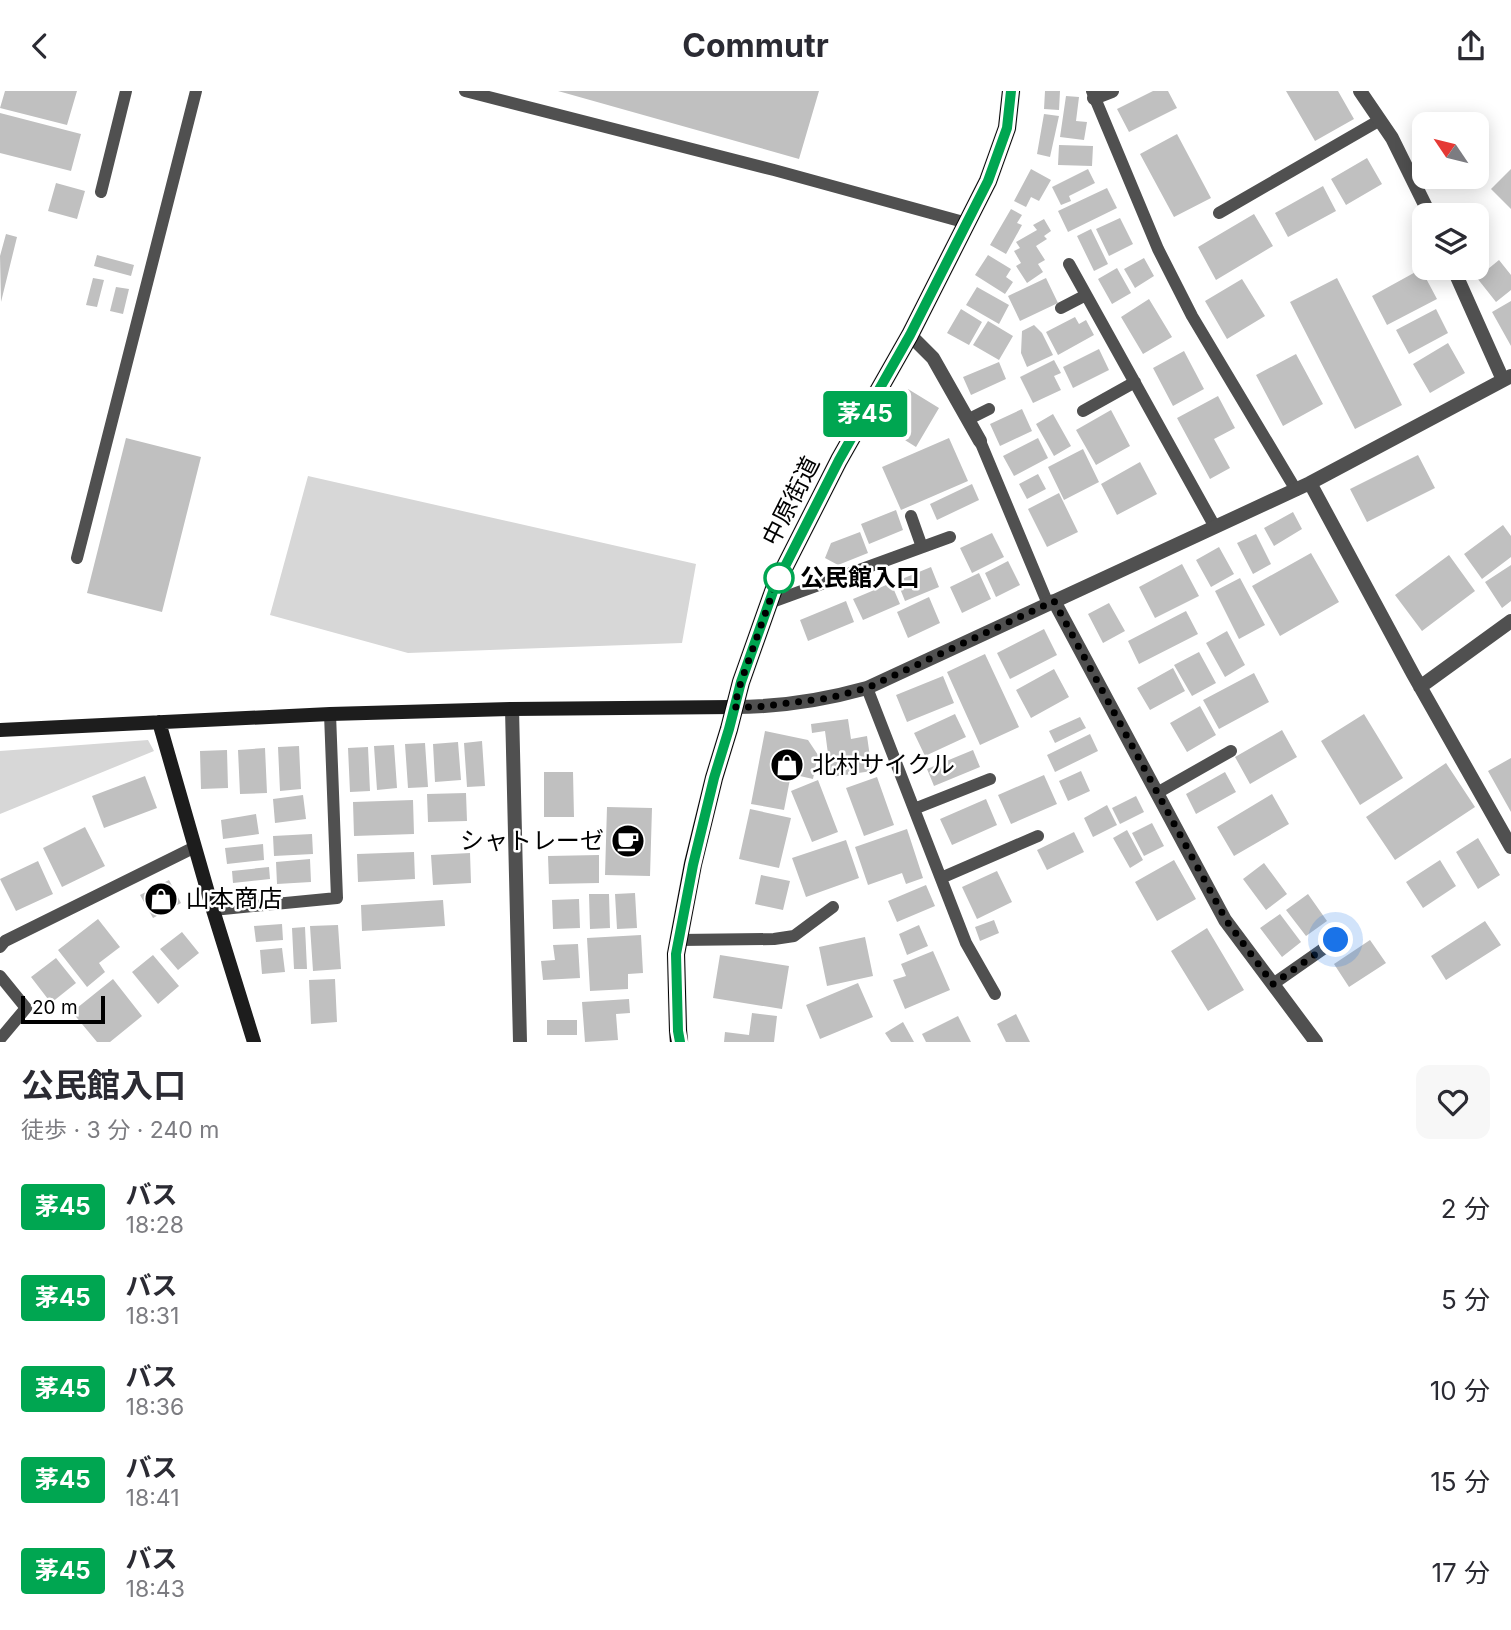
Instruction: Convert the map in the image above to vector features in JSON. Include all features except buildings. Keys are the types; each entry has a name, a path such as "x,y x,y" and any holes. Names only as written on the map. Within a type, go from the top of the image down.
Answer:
{"main road":[{"name":"中原街道","path":"680,1042 676,954 693,865 741,682 775,586 839,460 910,335 988,181 1007,128 1011,91"}],"street":[{"path":"1093,95 1112,91"},
{"path":"1360,91 1392,138 1424,203"},
{"path":"0,730 330,714 757,707 829,698 867,688 1310,483 1507,378 1459,280"},
{"path":"910,335 933,358 980,441"},
{"path":"1310,483 1420,687 1511,847"},
{"path":"1051,603 1226,920 1316,1042"},
{"path":"1420,687 1511,621"},
{"path":"512,709 520,1042"},
{"path":"159,722 254,1042"}],"lane":[{"path":"101,193 126,91"},
{"path":"77,558 195,91"},
{"path":"466,91 761,166 967,223"},
{"path":"1093,95 1158,249 1192,316 1296,489"},
{"path":"1219,213 1380,120"},
{"path":"1069,264 1215,527"},
{"path":"1061,308 1086,295"},
{"path":"1083,411 1135,382"},
{"path":"969,419 989,409"},
{"path":"980,441 1051,603"},
{"path":"911,516 922,547"},
{"path":"769,603 950,537"},
{"path":"867,688 966,943 995,994"},
{"path":"213,910 337,898 330,714"},
{"path":"1157,793 1231,751"},
{"path":"914,809 990,779"},
{"path":"941,878 1038,836"},
{"path":"0,947 5,941 195,847"},
{"path":"679,940 774,939 794,936 833,907"},
{"path":"1273,984 1336,940"},
{"path":"0,976 26,1008 0,1039"}],"shaded area":[{"path":"308,476 696,564 682,643 408,653 270,615"},
{"path":"148,740 154,751 0,814 0,751"}],"bus line":[{"name":"茅45","path":"680,1042 676,954 693,865 741,682 775,586 839,460 910,335 988,181 1007,128 1011,91"}],"place":[{"name":"公民館入口","path":"779,578"},
{"name":"北村サイクル","path":"787,765"},
{"name":"シャトレーゼ","path":"628,841"},
{"name":"山本商店","path":"161,899"}],"route":[{"path":"779,578 734,707 757,707 829,698 867,688 1054,601 1226,920 1273,984 1336,940"}]}
